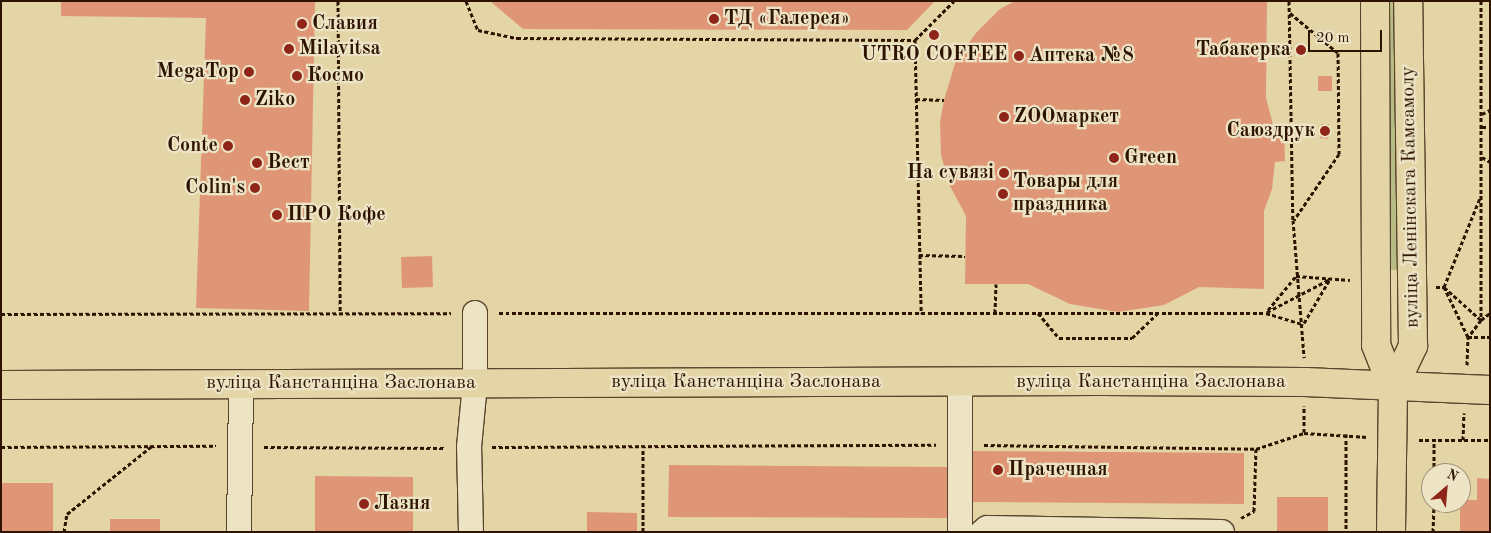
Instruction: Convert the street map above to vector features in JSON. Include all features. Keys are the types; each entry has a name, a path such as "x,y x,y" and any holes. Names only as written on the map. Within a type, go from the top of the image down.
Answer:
{"main road":[{"name":"вуліца Ленінскага Камсамолу","path":"1375,1 1376,345 1393,388 1391,532"},
{"name":"вуліца Ленінскага Камсамолу","path":"1393,388 1413,346 1408,1"},
{"name":"вуліца Канстанціна Заслонава","path":"1,385 960,381 1304,382 1393,388 1490,390"}],"lane":[{"path":"471,532 469,448 475,383 475,313"},
{"path":"960,381 960,532"},
{"path":"239,532 241,384"},
{"path":"982,532 987,528 1220,532"}],"path":[{"path":"338,1 340,313"},
{"path":"466,1 478,30 517,38 915,40 954,1"},
{"path":"1289,1 1293,220 1296,276 1303,324"},
{"path":"1480,320 1482,196 1481,1"},
{"path":"1289,13 1338,53 1340,154 1293,220"},
{"path":"915,40 920,313"},
{"path":"916,99 944,100"},
{"path":"1482,114 1490,110"},
{"path":"1482,127 1490,127"},
{"path":"1482,157 1490,162"},
{"path":"1468,338 1444,287 1482,196"},
{"path":"919,255 965,256"},
{"path":"1296,276 1375,282"},
{"path":"1266,313 1296,276"},
{"path":"1266,313 1330,278"},
{"path":"1303,324 1330,278"},
{"path":"995,313 996,284"},
{"path":"1444,287 1480,320"},
{"path":"1468,338 1480,320 1490,312"},
{"path":"1038,313 1059,338 1132,338 1159,313"},
{"path":"1,314 1266,313 1303,324"},
{"path":"1468,338 1490,337"},
{"path":"1,447 240,446 469,448 959,445 1256,449 1304,433 1346,434 1346,532"},
{"path":"1434,463 1434,441 1490,440"},
{"path":"64,532 67,514 152,446"},
{"path":"643,446 643,532"},
{"path":"1220,532 1254,511 1256,449"},
{"path":"1433,532 1434,513"}],"green space":[{"path":"1385,1 1401,1 1403,270 1387,270"}],"building":[{"name":"Вест","path":"61,1 315,1 309,311 196,308 206,18 61,16"},
{"name":"ТД «Галерея»","path":"490,1 935,1 907,30 523,29"},
{"name":"Green","path":"1015,1 1267,1 1266,98 1274,128 1284,128 1285,161 1275,162 1272,189 1264,211 1264,289 1199,287 1164,305 1118,312 1070,304 1028,284 965,284 966,216 950,186 941,155 940,122 944,100 956,60 976,33 1000,9"},
{"name":"Табакерка","path":"1296,46 1306,46 1306,54 1296,53"},
{"path":"1318,76 1332,76 1332,91 1318,91"},
{"name":"Саюздрук","path":"1321,124 1329,124 1328,139 1320,138"},
{"path":"432,256 433,287 402,288 401,257"},
{"path":"967,451 1244,453 1244,504 966,502"},
{"path":"669,465 949,467 949,518 668,517"},
{"name":"Лазня","path":"315,476 413,477 413,532 315,532"},
{"path":"1477,478 1490,479 1490,532 1460,532 1460,513 1471,513 1471,500 1477,500"},
{"path":"1,483 53,483 53,532 1,532"},
{"path":"1277,497 1328,497 1328,532 1277,532"},
{"path":"587,512 637,513 637,532 587,532"},
{"path":"110,519 160,519 160,532 110,532"}],"place":[{"name":"ТД «Галерея»","path":"714,19"},
{"name":"Славия","path":"302,24"},
{"name":"UTRO COFFEE","path":"934,35"},
{"name":"Milavitsa","path":"289,49"},
{"name":"Табакерка","path":"1301,50"},
{"name":"Аптека №8","path":"1019,56"},
{"name":"MegaTop","path":"249,72"},
{"name":"Космо","path":"297,76"},
{"name":"Ziko","path":"245,100"},
{"name":"ZOOмаркет","path":"1004,117"},
{"name":"Саюздрук","path":"1325,131"},
{"name":"Conte","path":"228,146"},
{"name":"Green","path":"1114,158"},
{"name":"Вест","path":"257,163"},
{"name":"На сувязі","path":"1004,173"},
{"name":"Colin's","path":"255,188"},
{"name":"Товары для праздника","path":"1003,194"},
{"name":"ПРО Кофе","path":"277,215"},
{"name":"Прачечная","path":"998,470"},
{"name":"Лазня","path":"364,504"}]}
